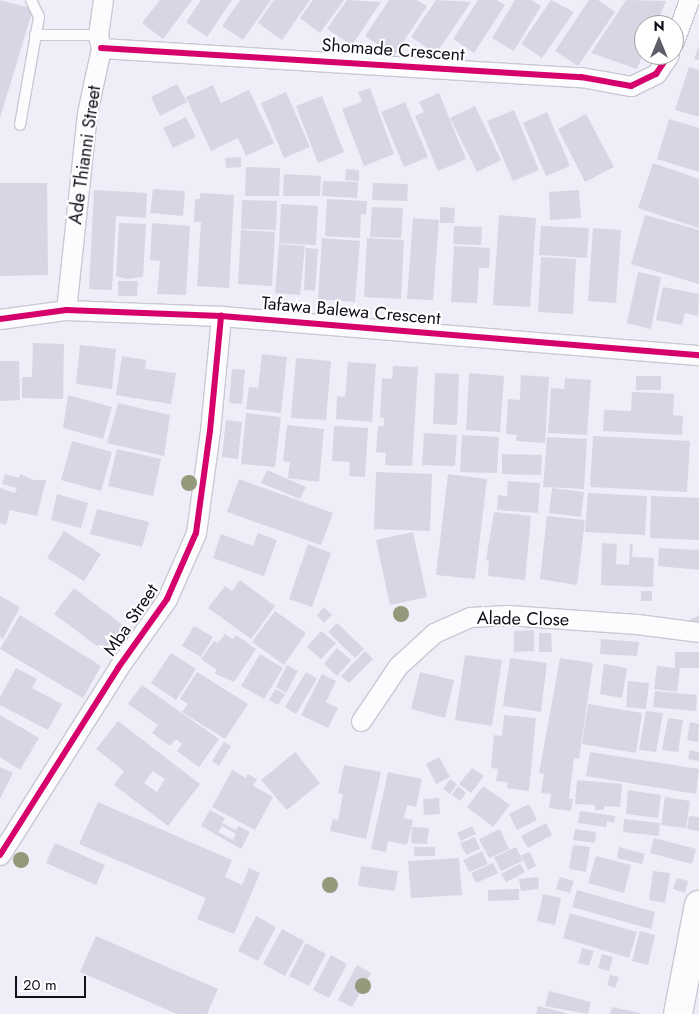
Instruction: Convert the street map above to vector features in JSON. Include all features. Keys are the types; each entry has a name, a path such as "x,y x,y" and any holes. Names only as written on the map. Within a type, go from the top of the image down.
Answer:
{"main road":[{"path":"678,1014 699,905"}],"street":[{"name":"Ade Thianni Street","path":"66,310 87,113 100,42 103,0"},
{"path":"684,15 689,0"},
{"name":"Shomade Crescent","path":"100,42 581,77 631,86 656,74 662,65"},
{"name":"Tafawa Balewa Crescent","path":"0,319 66,310 221,316 699,354"},
{"name":"Mba Street","path":"0,855 118,668 167,599 196,533 210,431 221,316"},
{"name":"Alade Close","path":"361,721 398,666 434,633 470,617 518,616 637,624 699,632"}],"lane":[{"path":"20,125 39,17 31,0"},
{"path":"35,35 100,42"}],"building":[{"path":"0,0 33,9 0,118"},
{"path":"160,0 192,0 163,39 142,23"},
{"path":"201,0 232,0 207,37 186,22"},
{"path":"240,0 271,0 243,40 222,26"},
{"path":"274,0 310,0 282,40 258,23"},
{"path":"313,0 344,0 320,33 300,18"},
{"path":"347,0 381,2 352,45 327,29"},
{"path":"389,0 417,0 427,6 394,56 365,36"},
{"path":"436,0 471,2 436,54 411,37"},
{"path":"478,0 497,0 505,5 474,53 453,39"},
{"path":"515,0 531,0 541,6 514,51 492,38"},
{"path":"551,0 574,12 542,58 521,44"},
{"path":"589,0 598,0 615,12 578,66 555,51"},
{"path":"626,0 666,1 660,15 634,15 634,65 639,65 637,69 591,53"},
{"path":"699,46 699,60 694,59"},
{"path":"689,67 699,70 699,117 675,110"},
{"path":"177,84 187,102 160,116 151,97"},
{"path":"213,85 221,103 249,90 274,143 246,156 238,138 211,151 186,97"},
{"path":"370,88 394,154 364,166 342,109 362,102 358,92"},
{"path":"286,92 310,147 284,158 261,103"},
{"path":"439,93 466,159 438,171 415,116 424,112 419,102"},
{"path":"322,96 344,152 318,163 296,106"},
{"path":"405,102 428,157 404,167 381,112"},
{"path":"475,106 501,160 477,172 450,118"},
{"path":"514,110 539,170 513,181 487,121"},
{"path":"547,112 570,166 546,176 523,123"},
{"path":"586,114 614,167 585,182 558,129"},
{"path":"186,117 196,137 173,148 163,128"},
{"path":"669,119 699,128 699,172 657,159"},
{"path":"241,157 241,167 226,168 225,158"},
{"path":"653,163 699,179 699,228 638,208"},
{"path":"246,167 280,168 279,196 245,196"},
{"path":"346,169 359,170 359,181 345,180"},
{"path":"284,174 321,176 320,196 283,196"},
{"path":"323,181 358,182 357,198 322,196"},
{"path":"0,183 47,183 48,275 0,276"},
{"path":"373,183 408,184 407,201 372,200"},
{"path":"153,189 185,191 183,216 150,213"},
{"path":"94,190 147,193 146,218 116,216 112,290 89,289"},
{"path":"579,190 581,218 550,220 549,192"},
{"path":"200,193 234,195 229,288 197,286 201,222 194,222 195,199 200,199"},
{"path":"327,199 367,201 366,215 361,214 360,238 325,236"},
{"path":"242,200 277,201 276,230 241,229"},
{"path":"281,204 318,206 316,245 279,243"},
{"path":"372,207 403,208 401,238 370,237"},
{"path":"440,207 455,208 454,223 440,223"},
{"path":"499,215 536,218 530,307 493,305"},
{"path":"645,215 699,230 699,284 631,264"},
{"path":"413,218 439,220 433,300 407,299"},
{"path":"119,223 146,224 143,277 126,279 116,276"},
{"path":"152,223 190,226 186,295 157,294 160,261 150,260"},
{"path":"454,226 482,227 481,245 453,244"},
{"path":"541,226 589,228 587,258 539,255"},
{"path":"593,228 621,230 616,303 588,301"},
{"path":"241,230 275,232 272,286 238,284"},
{"path":"322,238 360,241 355,302 318,299"},
{"path":"367,238 404,240 401,299 364,297"},
{"path":"279,244 305,246 300,295 275,293"},
{"path":"454,246 490,248 489,268 479,268 477,303 451,302"},
{"path":"306,248 318,249 315,291 304,290"},
{"path":"541,257 576,259 573,314 538,312"},
{"path":"638,272 661,277 651,329 627,323"},
{"path":"118,281 138,281 137,296 118,296"},
{"path":"663,287 699,294 698,316 685,313 682,325 656,320"},
{"path":"33,343 64,344 63,399 22,398 22,377 32,377"},
{"path":"80,345 116,349 112,389 76,384"},
{"path":"262,354 287,357 281,413 246,409 249,387 258,388"},
{"path":"122,356 146,360 145,369 176,373 171,404 116,395"},
{"path":"296,358 331,361 326,420 291,418"},
{"path":"0,361 19,361 20,400 0,401"},
{"path":"348,362 376,364 372,422 336,419 337,396 345,397"},
{"path":"393,366 418,367 412,466 385,465 386,453 376,452 378,426 384,426 384,418 380,418 382,378 392,379"},
{"path":"232,369 245,370 242,404 229,403"},
{"path":"435,373 459,374 457,425 433,424"},
{"path":"469,373 504,376 500,432 466,430"},
{"path":"521,375 549,377 545,443 516,441 517,435 506,434 508,399 520,400"},
{"path":"636,376 661,376 661,390 636,390"},
{"path":"565,378 591,380 587,435 548,433 551,388 564,389"},
{"path":"632,392 674,394 673,415 683,416 682,435 603,431 604,410 631,411"},
{"path":"68,395 112,407 103,439 63,428"},
{"path":"118,403 170,415 164,456 107,443"},
{"path":"246,413 281,417 275,467 241,464"},
{"path":"226,420 242,422 238,459 222,457"},
{"path":"287,425 324,429 319,482 288,478 290,462 283,461"},
{"path":"334,426 368,428 365,477 349,476 350,462 332,461"},
{"path":"424,433 457,435 455,466 422,465"},
{"path":"462,435 499,437 497,473 460,472"},
{"path":"593,436 690,441 687,492 590,487"},
{"path":"547,437 587,439 584,489 543,487"},
{"path":"72,441 112,452 101,491 61,480"},
{"path":"117,449 161,459 153,496 108,486"},
{"path":"502,454 542,455 541,475 502,474"},
{"path":"267,470 306,487 300,499 261,483"},
{"path":"376,472 432,474 430,531 374,529"},
{"path":"5,474 19,478 20,474 33,480 46,480 37,516 10,510 6,525 0,523 0,488 15,493 17,488 2,484"},
{"path":"448,474 487,479 475,579 436,575"},
{"path":"239,479 333,513 321,545 227,512"},
{"path":"508,481 540,483 538,513 497,510 498,495 507,496"},
{"path":"552,488 584,492 581,517 549,513"},
{"path":"588,493 647,496 645,535 585,532"},
{"path":"57,494 88,503 81,528 51,520"},
{"path":"651,496 699,498 699,540 650,538"},
{"path":"97,509 149,522 142,547 90,534"},
{"path":"494,512 531,516 525,580 488,576 489,561 486,560"},
{"path":"547,516 585,520 577,585 540,579"},
{"path":"64,531 101,554 84,581 47,558"},
{"path":"413,532 427,597 390,605 376,540"},
{"path":"258,533 277,540 264,576 213,558 221,534 253,546"},
{"path":"602,543 617,544 616,564 629,565 630,544 633,544 632,557 654,558 653,587 601,585"},
{"path":"308,544 331,553 312,607 289,599"},
{"path":"659,548 699,550 699,570 658,566"},
{"path":"240,580 275,606 251,639 208,608 225,586 232,591"},
{"path":"74,588 124,626 105,652 54,614"},
{"path":"641,591 652,591 652,601 641,601"},
{"path":"0,596 20,607 3,639 0,637"},
{"path":"324,607 332,615 324,623 317,615"},
{"path":"275,611 306,633 284,665 252,642"},
{"path":"20,615 101,666 83,698 0,649"},
{"path":"699,615 699,623 693,626 690,620"},
{"path":"337,623 364,649 355,658 328,632"},
{"path":"194,626 213,637 201,657 182,646"},
{"path":"534,630 534,651 514,652 514,631"},
{"path":"321,631 336,643 321,659 307,647"},
{"path":"539,633 551,633 552,652 539,652"},
{"path":"225,634 233,639 236,635 256,649 234,682 214,673 217,670 201,659 214,641 218,643"},
{"path":"601,639 639,642 637,656 600,654"},
{"path":"337,648 351,660 337,676 324,664"},
{"path":"365,651 373,659 349,683 341,676"},
{"path":"675,652 699,652 699,668 680,668 677,692 654,689 657,666 675,668"},
{"path":"171,653 196,669 176,700 151,683"},
{"path":"260,654 283,668 264,699 241,686"},
{"path":"465,655 502,660 492,726 455,720"},
{"path":"510,658 547,663 541,712 503,706"},
{"path":"560,658 593,663 579,759 574,758 569,799 573,799 571,811 549,808 551,794 541,793 544,774 539,773"},
{"path":"604,664 627,668 622,698 600,694"},
{"path":"287,665 298,671 286,693 276,687"},
{"path":"16,668 37,679 32,688 62,704 48,730 0,705 0,697"},
{"path":"197,672 248,704 225,739 182,712 188,704 180,699"},
{"path":"306,672 317,679 296,714 285,707"},
{"path":"420,672 454,680 445,718 411,709"},
{"path":"322,674 336,681 326,702 338,708 328,728 301,715"},
{"path":"628,681 649,683 646,709 626,707"},
{"path":"142,685 219,739 199,767 177,751 182,744 176,739 170,746 152,733 158,725 128,704"},
{"path":"275,689 285,694 278,705 269,700"},
{"path":"655,691 697,695 696,711 653,707"},
{"path":"588,704 642,713 636,753 582,744"},
{"path":"646,711 663,713 656,752 639,750"},
{"path":"0,715 39,738 20,770 0,757"},
{"path":"504,715 536,718 529,791 507,788 508,782 496,781 498,769 491,768 494,735 502,736"},
{"path":"668,718 683,720 678,752 662,750"},
{"path":"118,721 200,784 168,826 114,785 124,771 96,749","holes":["153,771 165,779 157,792 144,783"]},
{"path":"690,722 699,724 698,742 687,740"},
{"path":"224,742 231,746 219,766 212,761"},
{"path":"690,750 699,752 699,761 688,759"},
{"path":"295,752 320,783 287,810 261,780"},
{"path":"590,752 699,769 696,794 586,776"},
{"path":"439,757 450,777 436,784 426,764"},
{"path":"344,765 381,772 366,839 330,831 333,819 338,820 343,794 338,793"},
{"path":"0,767 13,773 0,799"},
{"path":"472,768 484,776 471,793 459,784"},
{"path":"232,770 246,778 248,774 257,779 253,786 273,797 255,830 212,807"},
{"path":"388,772 422,779 416,807 407,805 404,818 413,820 407,845 388,841 386,852 371,849"},
{"path":"450,779 457,784 450,794 443,789"},
{"path":"577,780 622,784 620,807 604,806 604,810 595,810 595,805 575,804"},
{"path":"458,786 466,793 460,801 452,795"},
{"path":"483,786 510,805 493,827 467,807"},
{"path":"628,790 661,795 658,818 626,814"},
{"path":"665,797 690,801 686,828 661,825"},
{"path":"439,798 440,814 424,815 423,799"},
{"path":"98,802 232,860 225,877 242,885 249,868 260,873 234,934 197,919 206,898 79,844"},
{"path":"529,804 537,820 517,830 509,814"},
{"path":"210,810 225,818 222,823 236,830 238,826 250,832 241,849 201,826","holes":["222,826 236,834 233,840 218,832"]},
{"path":"580,811 615,816 614,823 607,821 606,827 578,823"},
{"path":"689,816 699,817 699,831 687,829"},
{"path":"624,819 660,823 659,836 623,832"},
{"path":"546,823 552,835 528,848 521,836"},
{"path":"472,826 476,834 461,841 457,833"},
{"path":"412,827 429,828 427,844 411,843"},
{"path":"500,829 509,849 489,858 479,839"},
{"path":"575,829 596,832 595,843 573,840"},
{"path":"475,837 480,849 466,855 460,843"},
{"path":"654,838 696,849 692,864 650,853"},
{"path":"55,843 105,865 96,885 46,863"},
{"path":"573,845 590,847 586,872 569,869"},
{"path":"414,847 435,847 435,856 414,856"},
{"path":"516,847 523,861 501,871 494,857"},
{"path":"619,847 645,854 642,864 617,858"},
{"path":"482,851 488,864 469,872 463,860"},
{"path":"530,852 536,866 528,870 521,855"},
{"path":"596,856 631,865 624,893 588,883"},
{"path":"459,858 462,895 411,898 408,861"},
{"path":"493,863 498,873 476,883 471,873"},
{"path":"520,864 525,872 506,882 501,874"},
{"path":"361,866 398,871 395,891 358,886"},
{"path":"653,871 670,873 665,903 649,900"},
{"path":"538,877 539,889 521,891 519,879"},
{"path":"560,877 574,881 570,893 556,889"},
{"path":"677,878 688,881 685,893 673,889"},
{"path":"519,889 519,900 488,901 488,890"},
{"path":"577,890 655,912 651,929 572,907"},
{"path":"543,894 561,898 555,925 537,921"},
{"path":"570,913 637,932 629,958 563,938"},
{"path":"256,916 276,927 258,961 238,951"},
{"path":"282,929 304,941 285,976 263,964"},
{"path":"640,931 655,935 648,965 632,961"},
{"path":"96,936 218,989 207,1014 177,1014 80,972"},
{"path":"306,943 326,954 309,986 289,976"},
{"path":"582,948 594,951 589,966 578,963"},
{"path":"602,954 613,957 609,971 598,968"},
{"path":"331,955 347,964 329,998 313,990"},
{"path":"357,965 371,973 352,1007 338,1000"},
{"path":"610,975 619,977 615,988 607,985"},
{"path":"549,991 591,1002 588,1014 545,1006"},
{"path":"538,1006 566,1013 566,1014 536,1014"},
{"path":"612,1007 640,1013 640,1014 610,1014"}],"cycle path":[{"path":"101,48 581,77 631,86 656,74 662,65"},
{"path":"0,319 66,310 221,316 699,355"},
{"path":"0,855 118,668 167,599 196,533 210,431 221,316"}]}
